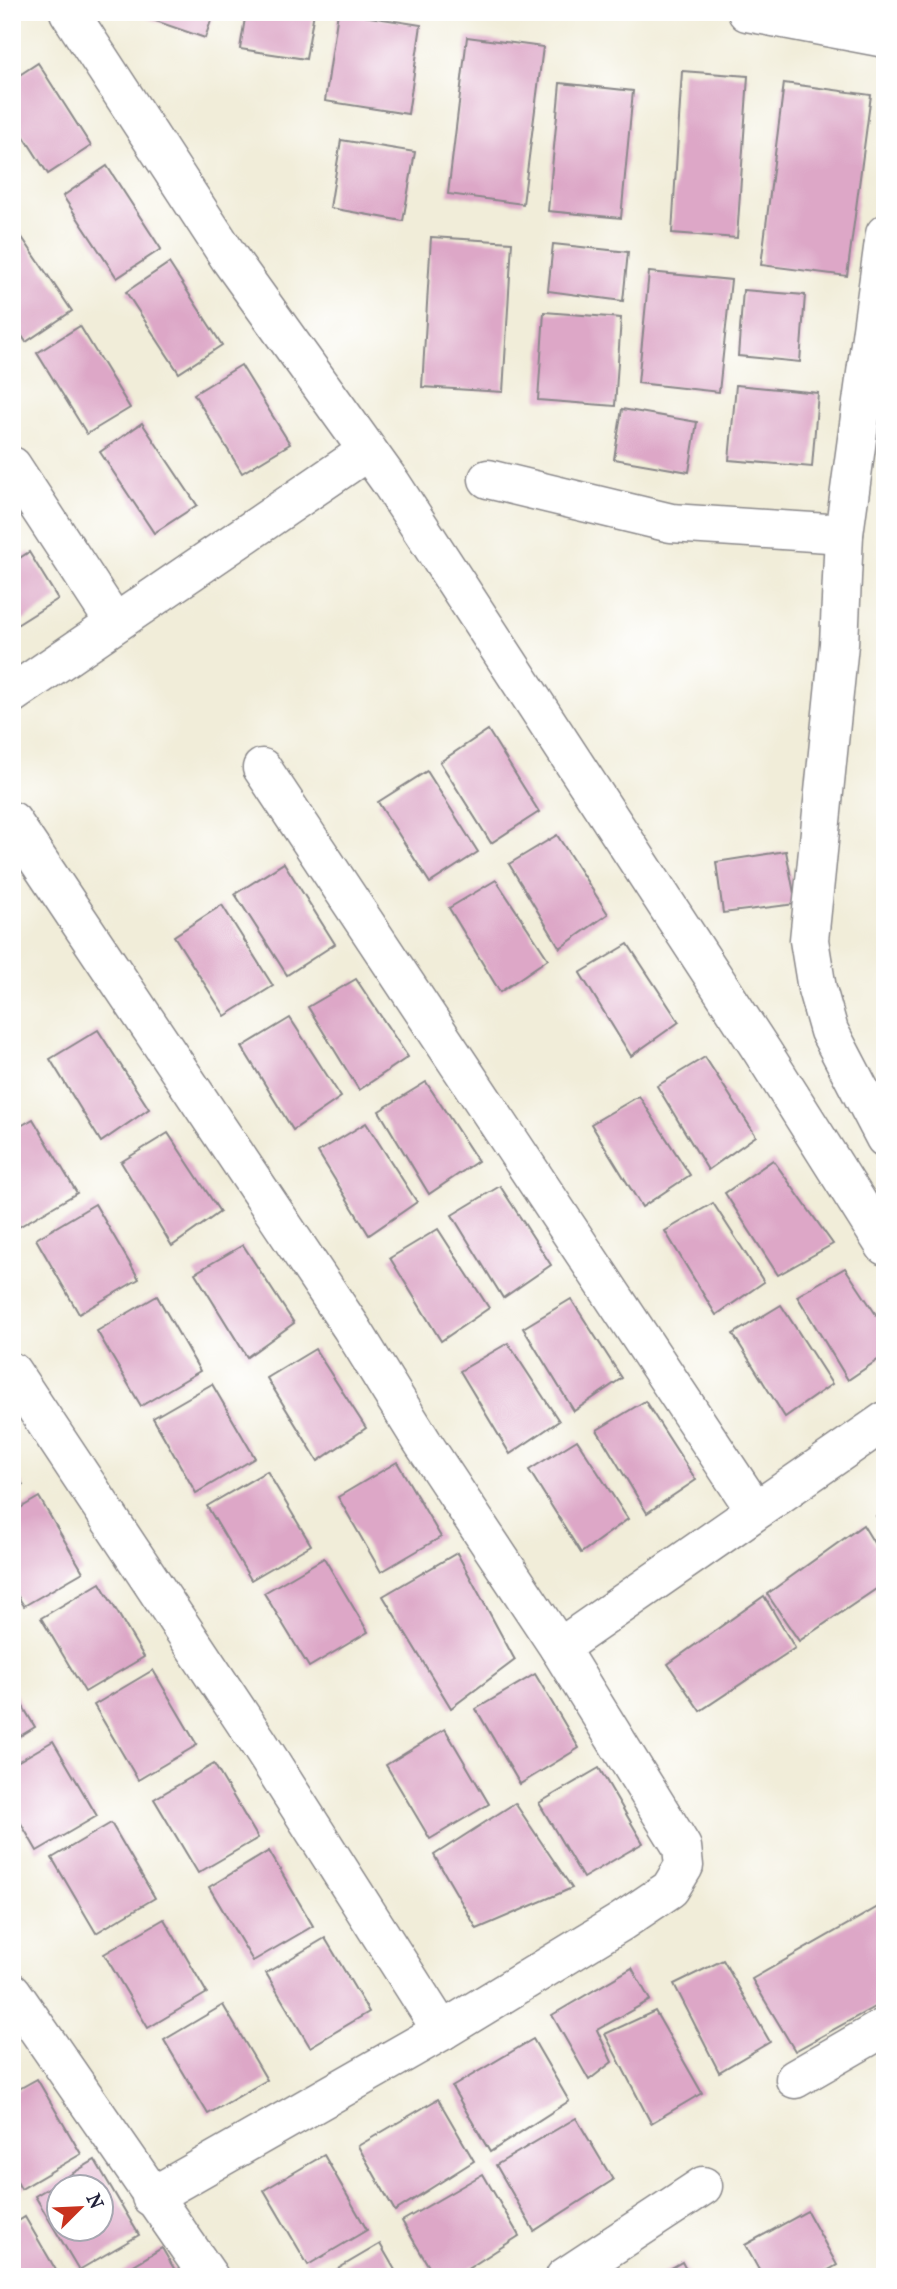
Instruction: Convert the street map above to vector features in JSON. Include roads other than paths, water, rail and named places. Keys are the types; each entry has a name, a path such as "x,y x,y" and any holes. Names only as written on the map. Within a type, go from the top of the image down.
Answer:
{"street":[{"path":"69,12 230,258 366,452 391,483 762,1051 885,1246"},
{"path":"747,12 885,38"},
{"path":"885,234 844,534 839,644 809,940 817,989 830,1031 885,1138"},
{"path":"12,694 366,452"},
{"path":"12,466 114,622"},
{"path":"488,479 671,523 844,534"},
{"path":"262,768 755,1510"},
{"path":"12,821 254,1181 559,1648 682,1847 684,1866 670,1889 442,2031 151,2197"},
{"path":"12,1372 236,1708 442,2031"},
{"path":"559,1648 885,1421"},
{"path":"12,1992 24,2037 151,2197 209,2277"},
{"path":"795,2079 885,2027"},
{"path":"565,2277 703,2186"}]}
